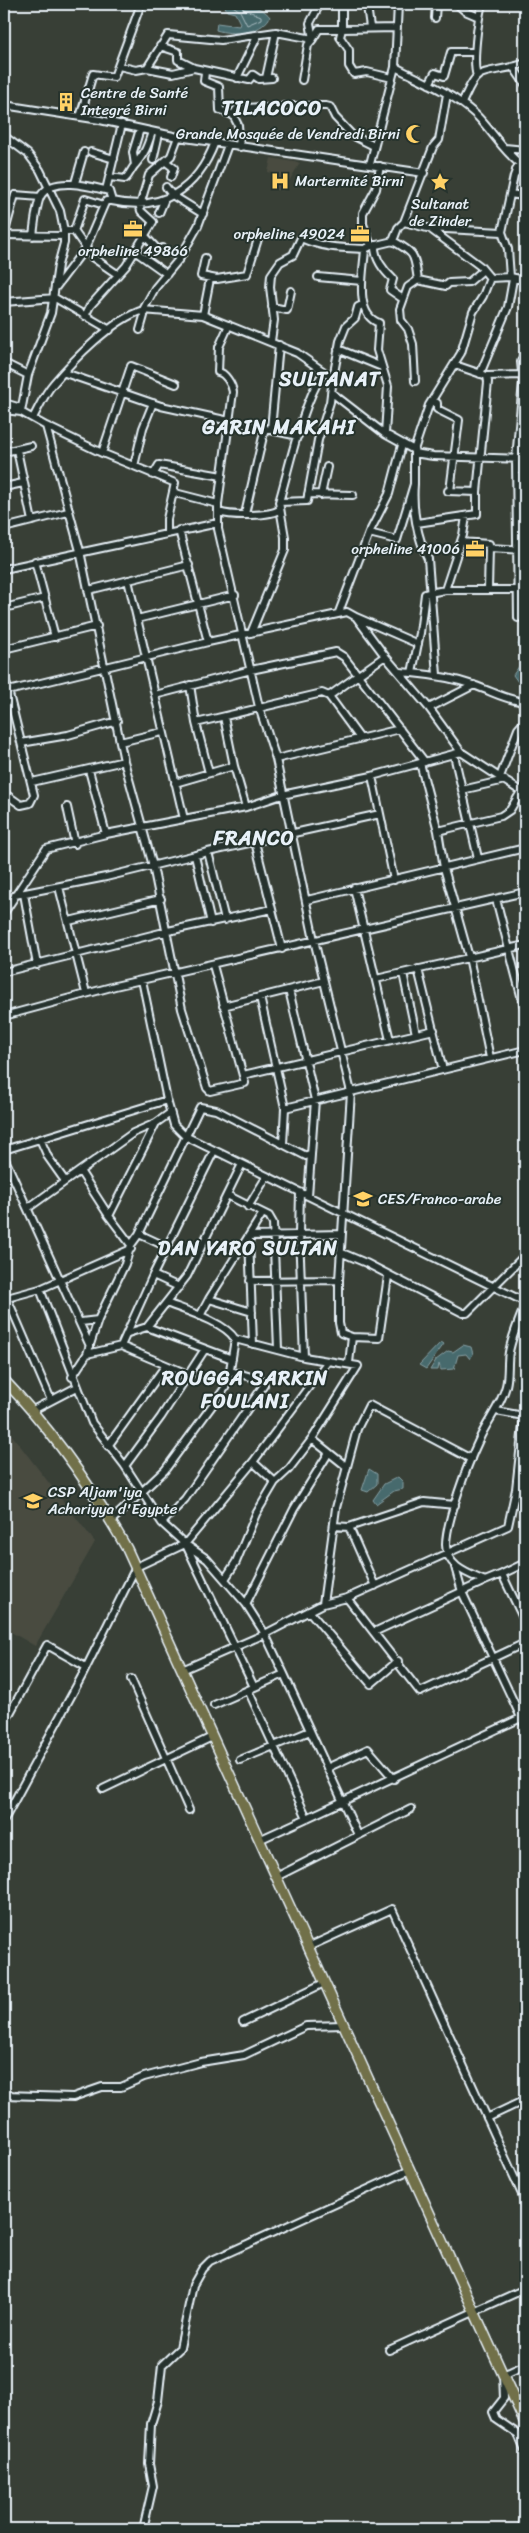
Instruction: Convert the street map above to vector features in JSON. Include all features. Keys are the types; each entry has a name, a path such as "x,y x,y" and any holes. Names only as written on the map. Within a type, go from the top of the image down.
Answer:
{"highway":[{"path":"4,1380 33,1410 70,1457 111,1521 136,1567 525,2423"}],"street":[{"path":"80,117 93,74 114,77 141,4"},
{"path":"313,39 310,23 320,4"},
{"path":"342,4 342,29 340,37 349,50 349,66 354,74 368,72 392,78"},
{"path":"370,164 395,67 398,4"},
{"path":"434,18 436,4"},
{"path":"456,4 465,11 479,17"},
{"path":"477,76 474,67 474,52 479,34 479,17 482,4"},
{"path":"366,6 370,27"},
{"path":"302,80 308,45 319,29 397,28"},
{"path":"146,68 168,35 221,40 276,32 313,39"},
{"path":"160,46 178,52 178,60 205,72 249,80 253,75 260,79 269,78 276,32"},
{"path":"237,78 258,35"},
{"path":"429,84 434,73 444,76 451,52 474,52"},
{"path":"462,103 477,76 485,72 514,68 525,63"},
{"path":"119,66 136,70 146,68 173,73 194,68"},
{"path":"395,67 462,103 475,114 519,163 502,232 508,249 512,278 508,307 483,375 487,399 477,492 477,514 417,523"},
{"path":"514,68 525,84"},
{"path":"205,72 204,81 219,87 220,110 232,115 238,125 240,147"},
{"path":"393,240 398,228 404,222 433,147 439,140 447,94"},
{"path":"4,105 122,124 178,137 424,173"},
{"path":"232,115 237,109 248,107 275,110 284,106 326,106 333,111 335,117 352,135 374,146"},
{"path":"106,190 122,124"},
{"path":"135,165 133,152 140,129"},
{"path":"153,160 156,133"},
{"path":"110,177 126,179 144,155 156,133"},
{"path":"4,136 28,154 50,188 60,211 64,233 55,298 28,375 21,410"},
{"path":"85,316 136,252 153,222 141,211 140,203 151,172 157,170 171,156 178,137"},
{"path":"159,213 164,201 178,193 191,182 206,165 216,142"},
{"path":"140,330 144,316 143,310 155,288 180,258 203,214 228,145"},
{"path":"505,148 525,150"},
{"path":"75,184 88,152 114,159"},
{"path":"166,162 174,168 170,177"},
{"path":"380,166 376,189 362,214 362,224 370,247 385,272 393,279 390,290 403,299"},
{"path":"516,170 525,175"},
{"path":"33,236 40,197 50,188 75,184 88,185 110,192 112,201"},
{"path":"74,231 88,185"},
{"path":"166,187 172,195 203,214"},
{"path":"510,194 523,196"},
{"path":"40,197 15,196 13,198 4,235 33,236 74,231"},
{"path":"85,199 104,205"},
{"path":"56,288 86,247 106,201 140,203 164,201"},
{"path":"404,222 429,228 502,232"},
{"path":"429,228 490,278 525,280"},
{"path":"74,231 92,257 117,274"},
{"path":"145,236 158,250 163,248 180,258"},
{"path":"271,341 274,332 271,274 285,257 294,255 301,238 329,248 370,247 393,240 406,248 414,256 418,280"},
{"path":"205,258 201,276 210,279 247,274 258,240"},
{"path":"370,247 362,281 362,305 372,321 379,323 377,350 388,386 385,434"},
{"path":"136,252 167,274"},
{"path":"415,381 413,344 408,329 401,320 403,299 408,287 418,280 446,286 450,283 469,282 482,271"},
{"path":"318,277 362,281"},
{"path":"437,675 429,593 428,559 422,546 413,498 414,451 429,405 455,365 466,340 474,312 490,278"},
{"path":"203,315 210,279"},
{"path":"272,308 287,310 291,291"},
{"path":"4,302 55,298 110,330"},
{"path":"280,506 306,502 318,440 325,423 332,393 332,378 338,350 346,326 355,318 358,306 362,305"},
{"path":"33,418 52,385 110,330 130,314 143,310 203,315 271,341 310,361 332,378"},
{"path":"229,325 220,344 218,372 223,373 232,387 230,421 218,504 218,523 259,707 276,759 282,795 307,900 314,940 351,1092 340,1252 340,1332 352,1337 379,1338 388,1276"},
{"path":"245,514 268,429 279,345"},
{"path":"338,350 382,367"},
{"path":"518,618 516,459 523,414 521,362 525,351"},
{"path":"4,363 28,375"},
{"path":"455,365 483,375 523,375"},
{"path":"102,453 131,366 176,384"},
{"path":"219,512 228,515 276,513 280,506 298,436 317,382 323,372"},
{"path":"65,373 153,403 298,436"},
{"path":"332,393 385,434 414,451 480,458 525,459"},
{"path":"433,401 437,403 437,409 459,420 448,491 477,492"},
{"path":"4,403 102,453 175,483 175,493 167,519 167,532"},
{"path":"134,466 145,421 153,403"},
{"path":"4,410 21,410"},
{"path":"46,426 80,551 124,761 161,899 182,1009 208,1091 246,1082 223,1006 213,965"},
{"path":"339,612 369,533 389,494 402,445"},
{"path":"4,452 31,446"},
{"path":"17,450 32,521"},
{"path":"153,475 159,465 222,476"},
{"path":"321,495 327,467"},
{"path":"4,487 23,482"},
{"path":"369,533 397,540 414,484"},
{"path":"175,493 218,504"},
{"path":"308,494 353,494"},
{"path":"251,633 285,550 280,506"},
{"path":"4,528 68,512"},
{"path":"444,590 461,542 466,517"},
{"path":"4,568 167,532 218,523"},
{"path":"179,530 208,642"},
{"path":"461,542 489,544 488,589"},
{"path":"489,548 525,550"},
{"path":"35,561 55,637"},
{"path":"89,590 189,565"},
{"path":"128,580 162,732 184,819"},
{"path":"412,673 425,594 444,590 525,590"},
{"path":"137,619 235,594"},
{"path":"4,608 45,598"},
{"path":"6,692 105,666 339,612 347,612 418,644"},
{"path":"356,617 385,656 429,708 461,752 524,793"},
{"path":"4,649 97,626"},
{"path":"155,695 252,670 336,652 344,657 400,729 422,762 438,831 444,868 469,958 490,1058"},
{"path":"329,696 385,656"},
{"path":"400,672 437,675 474,685 506,699 525,702"},
{"path":"4,674 6,692 32,782 32,800 26,805 21,805 4,793"},
{"path":"190,685 196,723 209,773"},
{"path":"429,708 474,685"},
{"path":"196,723 316,693 329,696 359,737"},
{"path":"224,717 234,766 246,807"},
{"path":"21,743 68,734 117,721"},
{"path":"502,778 518,729 525,721"},
{"path":"276,759 359,737 400,729"},
{"path":"120,742 162,732"},
{"path":"4,913 44,850 75,844 106,834 184,819 201,818 246,807 282,795 372,776 461,752"},
{"path":"454,755 478,858"},
{"path":"32,782 124,761"},
{"path":"175,783 234,766"},
{"path":"89,770 106,834"},
{"path":"372,776 394,880"},
{"path":"462,790 502,778"},
{"path":"438,831 505,814 524,793 525,785"},
{"path":"67,807 75,844"},
{"path":"15,895 59,887 380,814"},
{"path":"255,842 282,949"},
{"path":"307,900 525,848"},
{"path":"208,852 225,920"},
{"path":"195,856 211,923"},
{"path":"59,887 86,994"},
{"path":"354,888 390,1040"},
{"path":"4,1016 142,980 525,892"},
{"path":"24,894 37,965"},
{"path":"68,921 161,899"},
{"path":"496,899 525,1011"},
{"path":"4,972 168,931 272,909"},
{"path":"376,979 525,945"},
{"path":"418,970 443,1070"},
{"path":"403,973 416,1034"},
{"path":"142,980 170,1113 176,1129 184,1136 494,1286 525,1303 508,1354 506,1386 496,1411 479,1440 471,1459 455,1504 446,1546 455,1566 462,1592 525,1726"},
{"path":"223,1006 324,981"},
{"path":"289,990 315,1100 308,1196"},
{"path":"260,997 286,1108 283,1144"},
{"path":"243,1075 306,1058 434,1030"},
{"path":"286,1108 525,1050"},
{"path":"4,1150 167,1100"},
{"path":"72,1376 87,1354 98,1320 131,1247 140,1234 184,1136 200,1107 210,1108 306,1156 311,1153"},
{"path":"28,1208 133,1134 156,1123 170,1113"},
{"path":"109,1216 156,1123"},
{"path":"40,1139 48,1157 65,1181"},
{"path":"121,1346 166,1247 214,1151"},
{"path":"4,1157 81,1322 90,1346"},
{"path":"128,1333 147,1327 187,1276 242,1164"},
{"path":"80,1171 131,1247"},
{"path":"248,1207 267,1176"},
{"path":"300,1192 299,1234 304,1357"},
{"path":"227,1195 269,1216 273,1223 272,1236 278,1349"},
{"path":"200,1316 263,1214"},
{"path":"140,1234 166,1247"},
{"path":"249,1236 341,1234"},
{"path":"249,1236 253,1344"},
{"path":"51,1400 5,1299 40,1289 131,1247"},
{"path":"340,1252 366,1262 388,1276 463,1313 467,1312 525,1255"},
{"path":"153,1275 179,1287"},
{"path":"250,1281 339,1280"},
{"path":"40,1289 76,1387 92,1423 142,1490 162,1523 185,1544 202,1554 246,1604 265,1634 358,1834"},
{"path":"209,1299 252,1312"},
{"path":"166,1303 200,1316 229,1331 235,1339 304,1357 358,1366 312,1439 289,1469 275,1482 256,1514 236,1562 225,1579"},
{"path":"81,1322 98,1320"},
{"path":"147,1327 232,1359"},
{"path":"349,1363 352,1337"},
{"path":"111,1521 165,1470 225,1388 235,1339"},
{"path":"87,1354 121,1346 190,1375"},
{"path":"125,1466 162,1417 205,1349"},
{"path":"4,1820 6,1810 86,1667 136,1567 185,1544 253,1462 328,1361"},
{"path":"108,1446 166,1365"},
{"path":"162,1523 185,1499 264,1385 262,1380 230,1371"},
{"path":"33,1410 76,1387"},
{"path":"323,1604 336,1508 357,1429 369,1405 471,1459"},
{"path":"182,1670 265,1634 323,1604 346,1598 375,1586 508,1526 516,1489 524,1416 496,1411"},
{"path":"312,1439 328,1454 347,1467"},
{"path":"246,1604 294,1509 328,1454"},
{"path":"253,1462 275,1482"},
{"path":"334,1526 349,1527 424,1502 455,1504"},
{"path":"349,1527 375,1586"},
{"path":"185,1544 204,1580 234,1647 274,1746 307,1818"},
{"path":"374,1632 525,1564"},
{"path":"455,1566 485,1581"},
{"path":"502,1574 525,1622"},
{"path":"346,1598 398,1661 420,1692 525,1643"},
{"path":"309,1611 371,1684 398,1661"},
{"path":"4,1724 47,1645 86,1667"},
{"path":"214,1705 284,1674"},
{"path":"131,1679 190,1810"},
{"path":"259,1840 394,1779 521,1718"},
{"path":"240,1760 310,1731"},
{"path":"103,1789 212,1736"},
{"path":"327,1768 368,1749 394,1779"},
{"path":"276,1877 358,1834 411,1809"},
{"path":"308,1947 392,1909 525,2201"},
{"path":"243,2022 324,1982"},
{"path":"4,2095 73,2097 102,2087 121,2087 144,2077 201,2062 244,2055 306,2026 344,2025"},
{"path":"487,2118 525,2100"},
{"path":"143,2529 153,2486 149,2464 151,2424 158,2401 162,2365 180,2348 193,2285 202,2269 210,2260 410,2170"},
{"path":"389,2350 525,2290"},
{"path":"525,2365 503,2375 504,2398 493,2412 493,2416 518,2434 525,2442"},
{"path":"518,2434 525,2451"},
{"path":"522,2529 525,2513"}],"shaded area":[{"name":"Marternité Birni","path":"271,158 300,163 283,191 271,189 272,173 268,172"},
{"name":"CSP Aljam'iya Achariyya d'Egypte","path":"4,1425 95,1542 35,1646 4,1628"}],"water":[{"path":"224,4 255,7 261,9 270,17 260,27 253,30 237,33 223,32 216,30 217,23 239,26 240,23 235,13 227,11"},
{"path":"525,619 524,684 518,682 513,675 524,659 522,647 518,645"},
{"path":"441,1342 444,1344 426,1369 419,1365"},
{"path":"463,1345 471,1347 473,1354 470,1359 466,1354 458,1355 454,1369 441,1370 439,1364 438,1370 430,1370 436,1360 448,1351 453,1352"},
{"path":"369,1469 377,1474 377,1484 368,1492 362,1490"},
{"path":"398,1477 403,1482 403,1489 394,1491 376,1504 373,1500 384,1484"}],"place":[{"name":"Centre de Santé Integré Birni","path":"66,102"},
{"name":"Grande Mosquée de Vendredi Birni","path":"415,134"},
{"name":"Marternité Birni","path":"280,181"},
{"name":"Sultanat de Zinder","path":"440,182"},
{"name":"orpheline 49866","path":"133,229"},
{"name":"orpheline 49024","path":"360,234"},
{"name":"orpheline 41006","path":"475,549"},
{"name":"CES/Franco-arabe","path":"363,1199"},
{"name":"CSP Aljam'iya Achariyya d'Egypte","path":"33,1501"}],"district":[{"name":"TILACOCO","path":"272,108"},
{"name":"SULTANAT","path":"330,379"},
{"name":"GARIN MAKAHI","path":"279,427"},
{"name":"FRANCO","path":"254,838"},
{"name":"DAN YARO SULTAN","path":"248,1248"},
{"name":"ROUGGA SARKIN FOULANI","path":"245,1390"}]}
